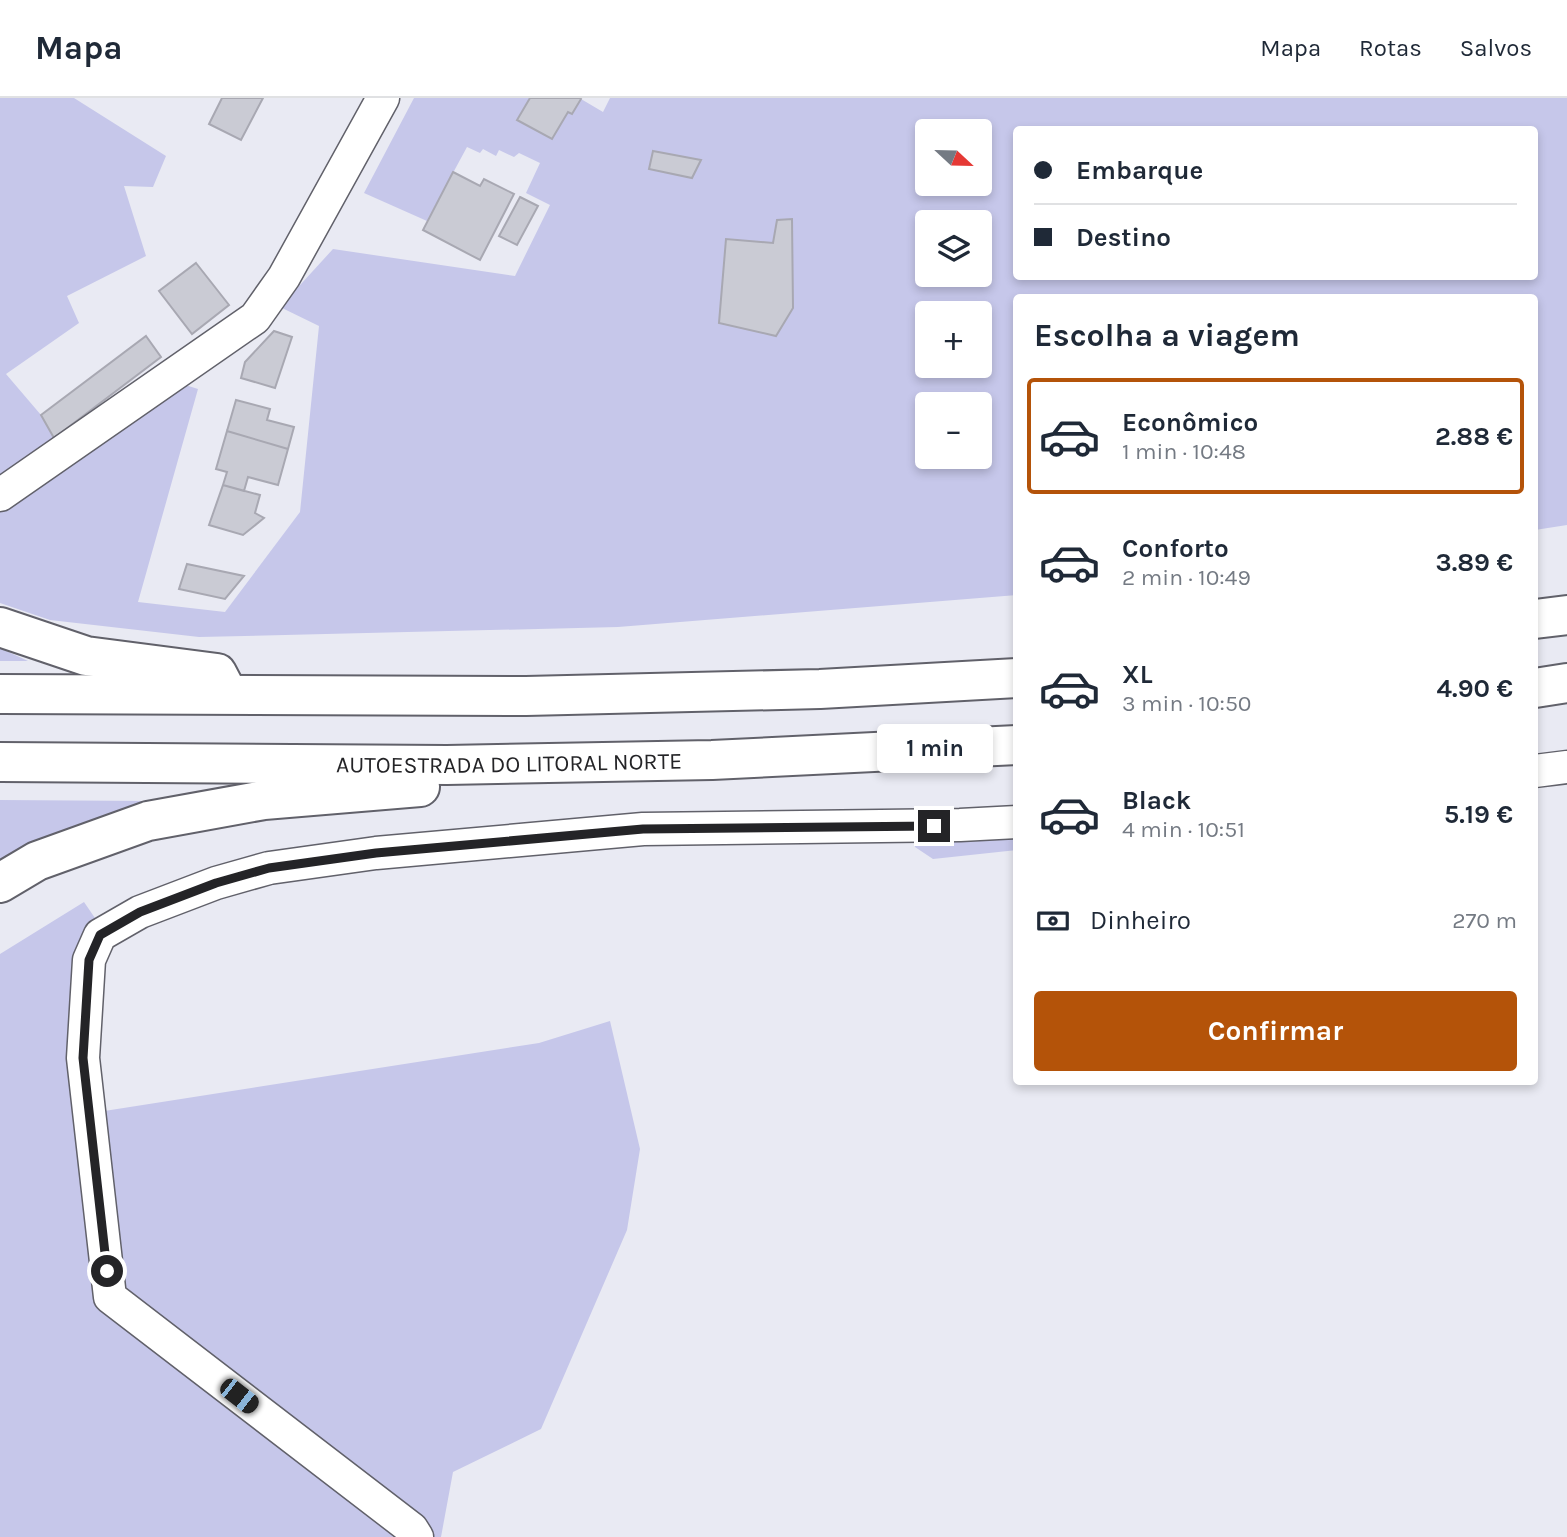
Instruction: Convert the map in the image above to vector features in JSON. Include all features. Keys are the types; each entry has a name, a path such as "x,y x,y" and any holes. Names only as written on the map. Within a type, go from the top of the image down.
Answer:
{"highway":[{"path":"1538,619 1567,615"},
{"path":"0,627 86,656 217,673 229,696"},
{"path":"0,694 526,696 792,690 1013,678"},
{"path":"1538,688 1567,683"},
{"name":"AUTOESTRADA DO LITORAL NORTE","path":"0,762 447,765 712,760 1013,745"},
{"path":"0,883 37,861 148,821 264,800 437,785 447,765"}],"street":[{"path":"0,495 255,317 284,277 381,99"},
{"path":"1538,771 1567,767"},
{"path":"417,1537 412,1529 110,1297 83,1058 89,960 100,935 140,912 216,883 269,868 376,853 643,829 1013,822"}],"shaded area":[{"path":"0,98 74,98 166,156 153,187 124,186 146,256 67,296 79,323 6,374 41,415 54,438 0,478"},
{"path":"414,98 530,98 518,120 552,139 568,112 572,114 581,99 603,112 610,98 1567,98 1567,525 1538,530 1538,294 1013,294 1013,595 618,627 199,637 50,620 0,603 0,512 179,383 198,389 138,602 225,612 300,512 319,326 280,307 333,249 515,276 550,205 526,193 540,163 519,153 514,157 499,150 496,156 483,149 480,153 467,147 427,221 364,193","holes":["701,160 692,177 650,169","792,219 793,308 776,336 719,323 726,240 773,243 777,220"]},
{"path":"0,648 28,661 0,661"},
{"path":"0,800 150,801 36,848 0,873"},
{"path":"1013,828 1013,850 933,859 915,847 914,834"},
{"path":"84,902 97,921 98,1112 539,1043 610,1021 640,1149 627,1230 541,1429 453,1472 441,1537 0,1537 0,954"}],"building":[{"path":"222,98 263,98 241,140 209,124"},
{"path":"530,98 581,99 572,114 568,112 552,139 517,120"},
{"path":"653,151 701,160 692,178 649,169"},
{"path":"453,172 480,186 484,179 514,194 480,260 423,230"},
{"path":"520,197 538,206 517,245 499,236"},
{"path":"792,219 793,308 776,336 719,323 726,239 773,243 777,220"},
{"path":"196,263 229,305 192,334 159,291"},
{"path":"274,331 292,337 275,388 241,378 245,362"},
{"path":"146,336 161,357 54,438 41,415"},
{"path":"236,400 270,409 267,420 294,427 288,449 227,431"},
{"path":"227,431 288,449 278,485 248,477 244,491 223,485 227,472 216,469"},
{"path":"223,485 260,495 255,513 264,518 243,535 209,525"},
{"path":"187,564 244,576 225,599 179,589"}],"route":[{"path":"107,1271 83,1058 89,960 100,935 140,912 216,883 269,868 376,853 643,829 934,826"}]}
